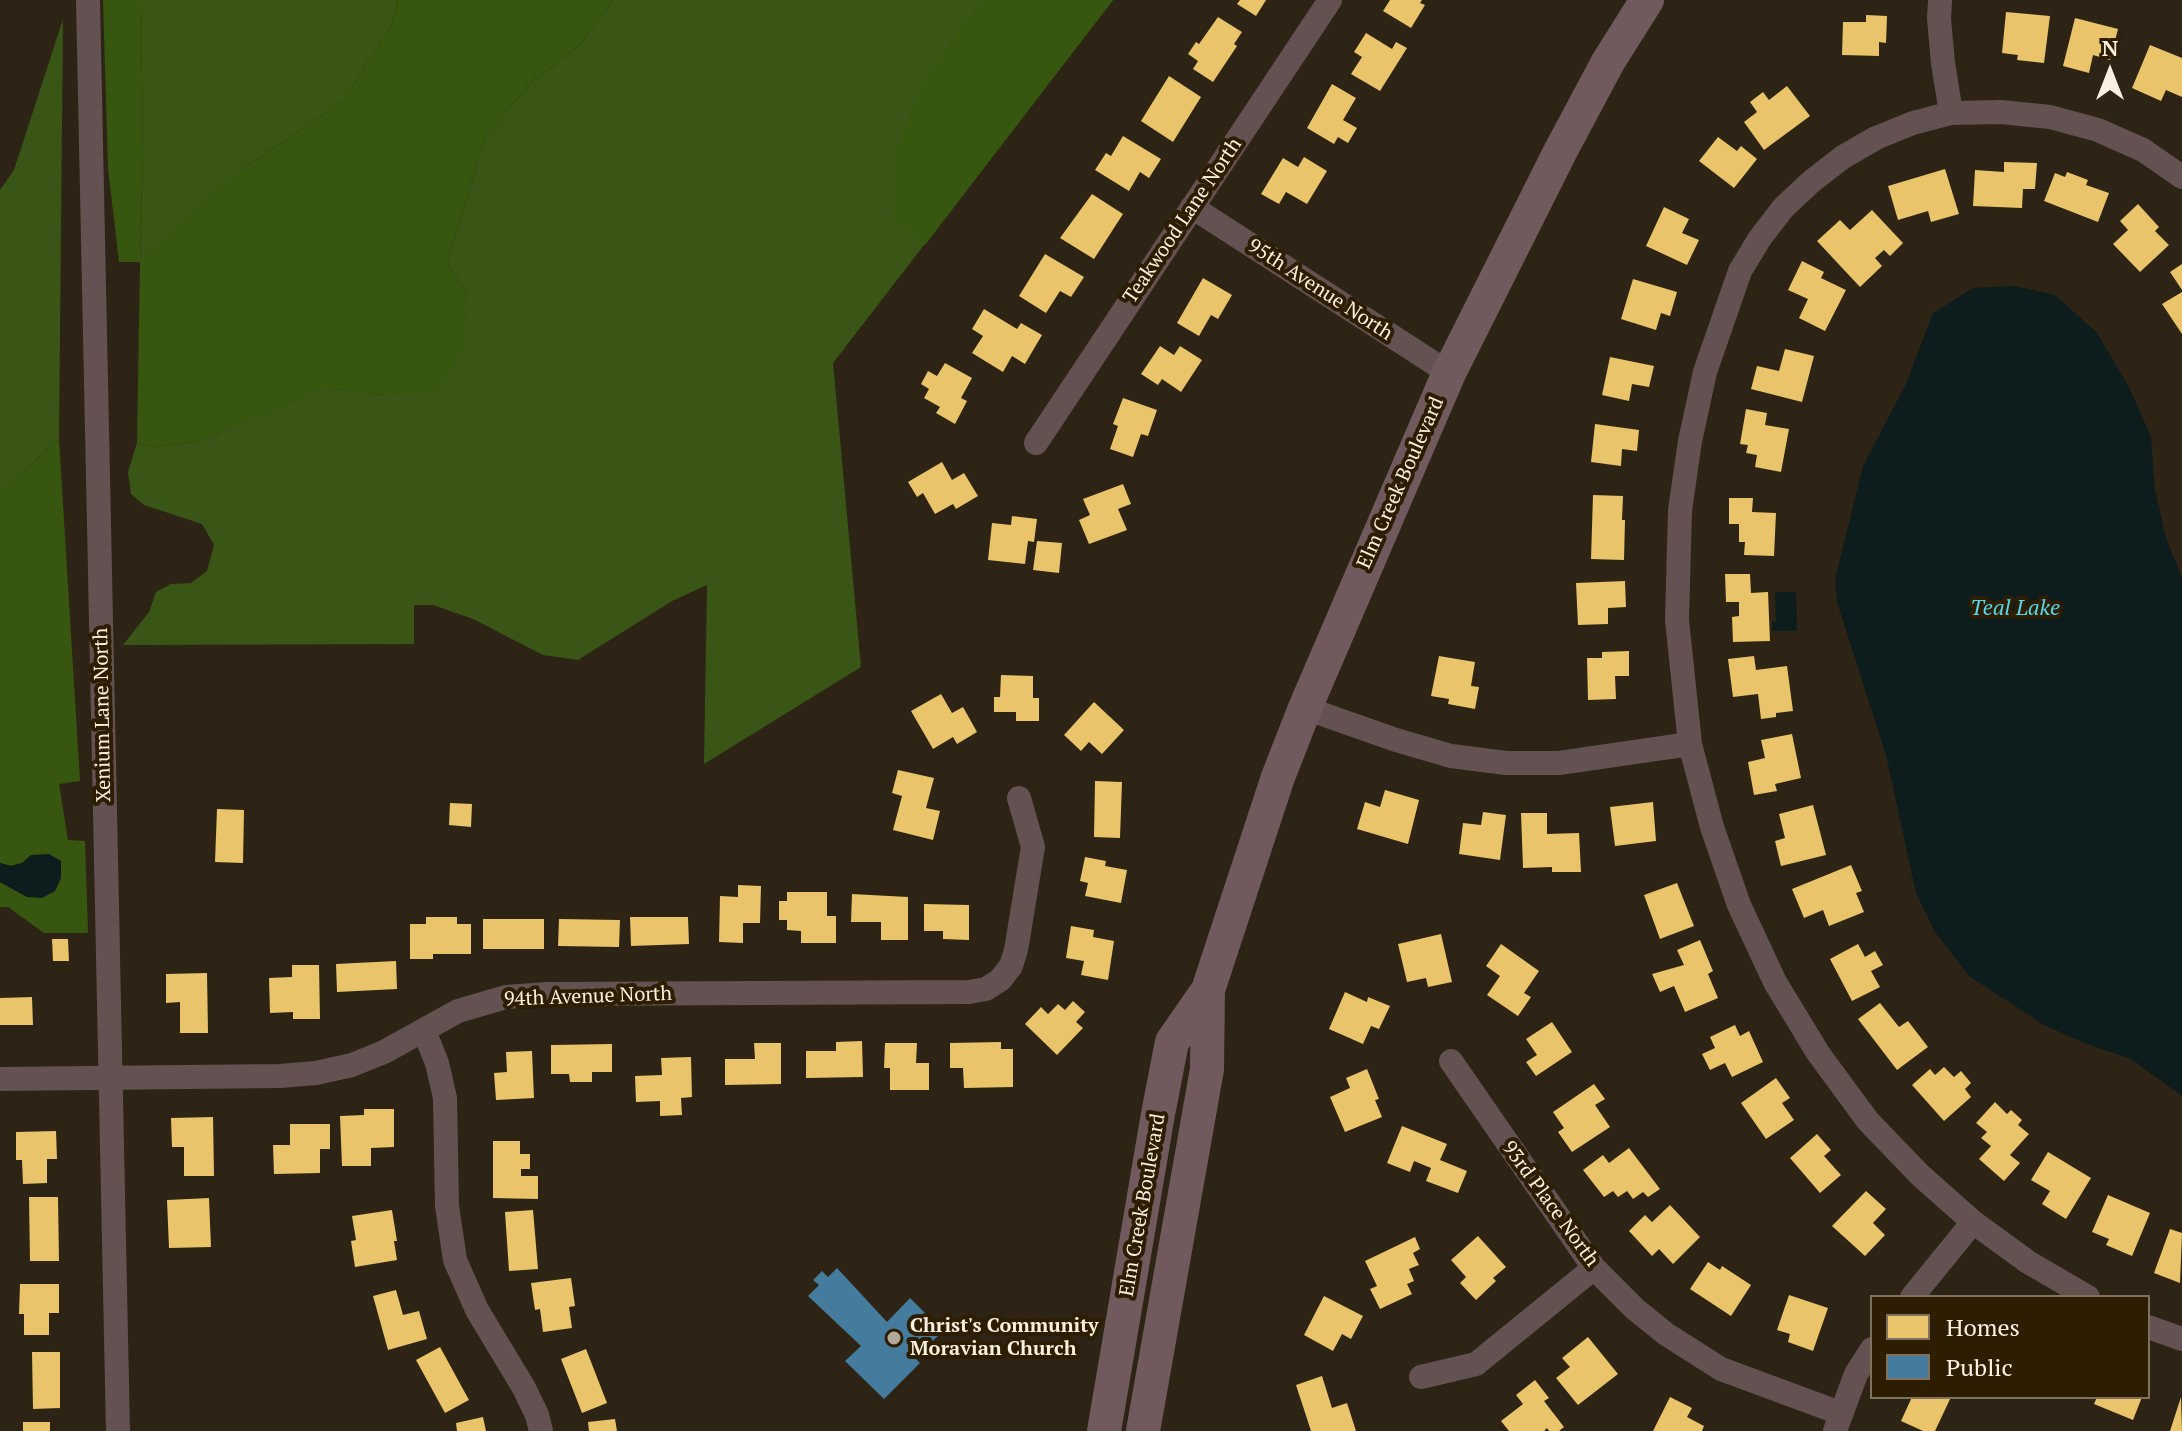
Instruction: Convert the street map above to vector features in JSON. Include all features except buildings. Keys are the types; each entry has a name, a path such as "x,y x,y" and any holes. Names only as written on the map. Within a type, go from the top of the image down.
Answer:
{"main road":[{"name":"Elm Creek Boulevard","path":"1104,1431 1172,1042 1208,990 1278,777 1449,373 1567,137 1608,62 1647,0"},
{"name":"Elm Creek Boulevard","path":"1143,1431 1207,1069 1208,990"}],"street":[{"name":"Xenium Lane North","path":"88,0 118,1431"},
{"name":"Teakwood Lane North","path":"1036,443 1330,0"},
{"path":"1940,0 1943,63 1951,113"},
{"path":"2085,1295 2028,1262 1973,1222 1920,1175 1868,1121 1818,1053 1775,982 1739,905 1712,827 1690,744 1677,620 1680,510 1690,441 1705,372 1736,283 1760,238 1784,207 1843,157 1876,138 1913,123 1951,113 2014,113 2050,117 2086,127 2143,150 2182,177"},
{"name":"95th Avenue North","path":"1192,207 1449,373"},
{"path":"1305,708 1451,756 1506,763 1559,763 1690,744"},
{"name":"94th Avenue North","path":"0,1079 316,1073 352,1065 458,1011 494,1000 527,995 969,992 986,989 1000,980 1011,966 1016,950 1033,847 1019,798"},
{"path":"424,1031 437,1063 445,1098 447,1206 455,1260 477,1310 524,1388 541,1431"},
{"name":"93rd Place North","path":"1451,1061 1594,1268 1635,1309 1666,1334 1721,1369 1837,1422"},
{"path":"1914,1295 1973,1222"},
{"path":"1421,1377 1476,1364 1594,1268"},
{"path":"2150,1328 2182,1339"},
{"path":"1837,1422 1856,1374 1870,1352"}],"green space":[{"path":"103,0 141,0 143,156 140,261 241,170 343,101 391,26 398,0 614,0 579,46 533,81 487,133 447,264 467,293 465,349 436,392 386,395 324,388 197,442 152,447 137,443 140,262 119,262 108,168"},
{"path":"141,0 398,0 391,26 343,101 241,170 140,262 143,156"},
{"path":"614,0 1113,0 833,363 861,667 704,764 707,585 672,601 578,660 543,655 473,619 433,605 414,605 414,644 123,645 149,612 156,592 171,584 191,583 207,571 214,545 202,524 144,505 131,494 128,472 137,443 152,447 197,442 324,387 386,395 467,293 447,264 487,133 533,81 579,46"},
{"path":"985,0 1113,0 925,245 893,216 896,149 926,77"},
{"path":"63,19 59,439 0,492 0,190 14,170"},
{"path":"59,439 80,781 59,784 68,840 85,841 88,933 44,933 8,907 0,907 0,882 27,897 22,863 11,866 0,863 0,492"}],"water":[{"name":"Teal Lake","path":"2014,286 2055,295 2097,333 2129,387 2151,437 2155,490 2166,538 2182,578 2182,1096 2131,1059 2044,1025 1969,976 1935,932 1916,893 1886,755 1837,602 1835,580 1863,466 1906,384 1933,313 1973,288"},
{"path":"1775,592 1796,592 1797,631 1772,631 1772,622 1776,621"},
{"path":"49,854 61,861 61,878 55,891 42,898 27,897 0,882 0,863 11,866 22,863 31,855"}],"place":[{"name":"Christ's Community Moravian Church","path":"894,1338"}]}
